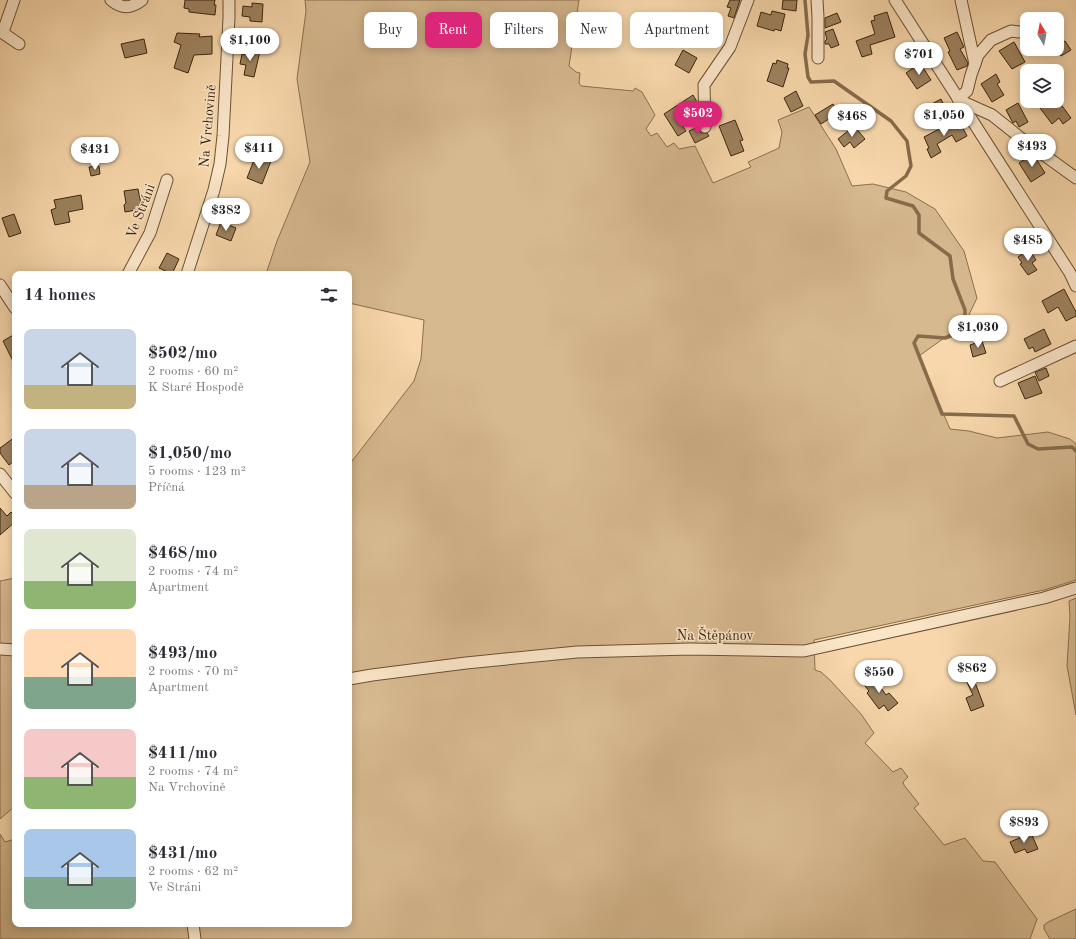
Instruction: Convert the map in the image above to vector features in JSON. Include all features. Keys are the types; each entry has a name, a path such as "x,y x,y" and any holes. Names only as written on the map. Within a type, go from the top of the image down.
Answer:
{"street":[{"path":"14,0 1,31 19,44"},
{"path":"111,0 117,5 129,7 142,0"},
{"name":"Na Vrchovině","path":"188,271 214,190 220,164 223,136 229,0"},
{"path":"705,127 704,85 730,48 748,0"},
{"path":"817,0 818,58"},
{"path":"895,0 1070,273 1076,286"},
{"path":"961,0 975,64"},
{"path":"958,99 967,91 978,55 991,40 1010,31 1019,32"},
{"path":"958,99 992,115 1076,178"},
{"name":"Ve Stráni","path":"130,271 150,233 167,180"},
{"path":"0,285 12,303"},
{"path":"1000,381 1076,346"},
{"path":"0,474 12,489"},
{"name":"Na Štěpánov","path":"352,678 466,663 577,652 690,649 804,651 1044,598 1076,588"},
{"path":"0,649 12,650"},
{"path":"193,927 195,939"}],"shaded area":[{"path":"305,0 579,0 577,12 566,12 566,48 572,48 569,66 576,72 580,73 579,83 581,86 633,91 635,88 642,92 655,115 646,129 651,136 657,133 667,147 674,143 679,149 695,146 713,183 751,167 748,162 779,148 782,132 778,120 809,107 836,149 852,186 873,184 906,192 935,209 964,251 977,298 965,323 919,356 950,429 969,431 997,438 1048,432 1070,439 1076,444 1076,580 1044,590 814,640 815,670 821,672 830,680 861,714 874,733 865,743 893,772 901,768 908,777 903,782 919,804 914,808 944,845 965,838 983,861 995,862 1037,919 1030,939 0,939 0,834 5,842 12,840 12,927 352,927 352,461 414,381 421,359 424,320 352,304 352,271 267,271 277,241 310,162 297,79 306,11"},
{"path":"12,579 12,809 0,819 0,581"},
{"path":"1076,598 1076,715 1067,666 1070,616 1069,601"},
{"path":"1076,909 1076,939 1050,939 1044,929 1044,925"}],"building":[{"path":"185,0 215,0 215,15 189,12 189,9 184,8"},
{"path":"730,0 740,0 734,18 728,16 731,8 727,7"},
{"path":"783,0 797,0 796,11 782,9"},
{"path":"252,3 263,4 262,22 250,21 250,17 242,16 243,6 252,7"},
{"path":"772,11 785,14 781,31 775,29 774,31 757,26 761,12 771,15"},
{"path":"887,12 895,37 870,45 872,54 862,57 856,41 875,34 871,21 875,20 874,16"},
{"path":"837,13 841,22 825,28 825,18"},
{"path":"833,29 839,45 831,48 829,44 825,44 827,39 825,32"},
{"path":"957,32 964,47 960,49 968,63 967,66 957,70 948,52 950,51 944,38"},
{"path":"177,33 200,34 199,37 212,36 212,54 194,55 188,73 174,68 181,45 174,42"},
{"path":"144,39 147,53 125,58 121,44"},
{"path":"1014,42 1020,53 1020,56 1022,56 1025,62 1012,69 999,51"},
{"path":"1064,42 1071,50 1064,54"},
{"path":"250,49 260,51 254,77 244,75 246,65 240,64 242,54 248,55"},
{"path":"683,50 697,58 689,73 675,65"},
{"path":"777,60 788,64 787,68 789,68 783,87 767,81 773,63 776,64"},
{"path":"920,63 931,80 917,89 906,73"},
{"path":"996,74 1000,82 997,84 1004,95 992,102 981,84"},
{"path":"796,91 803,106 791,112 784,98"},
{"path":"693,95 697,102 676,116 686,131 678,136 664,114"},
{"path":"941,99 945,107 934,113 930,105"},
{"path":"1018,103 1028,122 1019,127 1016,121 1013,123 1006,110"},
{"path":"833,104 838,113 821,124 815,115"},
{"path":"1040,108 1064,108 1071,118 1063,124 1059,118 1052,124"},
{"path":"958,119 967,136 956,142 952,135 937,144 941,152 931,158 927,149 929,148 924,137"},
{"path":"735,120 743,140 740,141 744,151 731,156 719,126"},
{"path":"854,126 865,139 854,148 850,142 844,147 838,139"},
{"path":"698,127 701,133 707,133 709,136 695,143 689,131"},
{"path":"256,155 271,161 262,184 247,178"},
{"path":"1030,156 1032,159 1035,157 1045,173 1031,182 1019,163"},
{"path":"99,166 100,174 91,176 89,167"},
{"path":"138,189 142,209 125,212 124,205 126,203 124,191"},
{"path":"81,195 83,209 68,212 70,222 55,225 51,210 56,208 54,200"},
{"path":"14,214 21,233 9,237 2,218"},
{"path":"221,222 236,228 231,241 216,235"},
{"path":"1029,249 1036,260 1032,263 1037,270 1028,275 1020,264 1022,263 1018,257"},
{"path":"167,253 179,259 173,271 166,271 159,268"},
{"path":"1064,289 1076,312 1076,316 1066,321 1058,307 1048,313 1042,301"},
{"path":"1044,329 1051,344 1035,352 1033,347 1029,349 1024,339"},
{"path":"12,336 12,359 3,341"},
{"path":"982,341 986,353 973,357 970,345"},
{"path":"1046,368 1049,376 1039,381 1035,372"},
{"path":"1035,376 1042,393 1025,399 1018,383"},
{"path":"12,439 12,462 9,465 0,453 0,448"},
{"path":"0,508 7,516 11,512 12,513 12,525 0,535"},
{"path":"968,664 984,706 971,711 966,698 973,695 960,667"},
{"path":"871,674 886,695 889,693 898,703 888,711 884,705 879,709 867,693 869,691 862,682"},
{"path":"1031,833 1038,849 1027,853 1025,849 1015,853 1010,842"}],"waterway":[{"path":"805,0 808,35 805,54 808,77 811,82 834,81 891,121 907,141 911,166 906,176 887,191 886,198 913,206 919,215 919,233 950,256 953,279 965,310 965,323 959,333 945,338 918,336 914,343 942,414 1014,416 1028,444 1038,449 1072,447 1076,451"}]}
